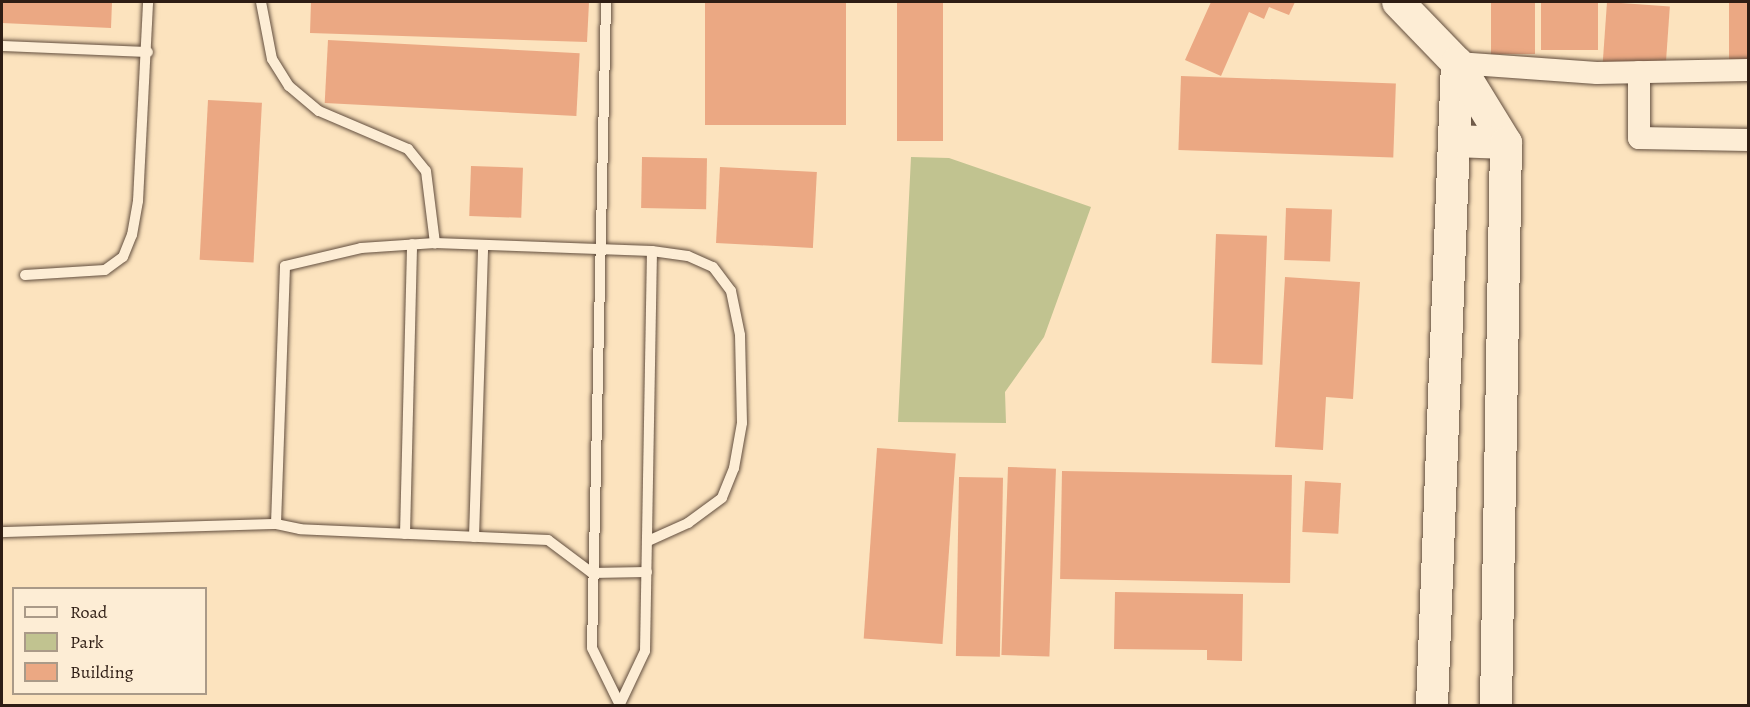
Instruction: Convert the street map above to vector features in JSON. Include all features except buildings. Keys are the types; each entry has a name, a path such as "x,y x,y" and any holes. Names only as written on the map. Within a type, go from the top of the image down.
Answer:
{"street":[{"path":"1400,2 1457,63 1506,143 1496,705"},
{"path":"1457,63 1597,73 1749,70"},
{"path":"1432,705 1457,63"},
{"path":"1639,72 1639,138 1749,140"},
{"path":"1454,141 1506,143"}],"lane":[{"path":"25,275 105,270 123,257 132,235 138,201 148,2"},
{"path":"261,2 272,59 289,86 319,111 408,149 426,171 435,243"},
{"path":"606,2 592,648 619,704"},
{"path":"2,46 147,52"},
{"path":"276,524 285,266 362,248 435,243 652,251 688,256 714,267 732,291 741,335 742,423 734,468 722,498 688,523 648,541"},
{"path":"405,534 412,244"},
{"path":"474,537 483,245"},
{"path":"619,704 645,651 652,251"},
{"path":"2,532 276,524 300,529 548,540 592,573 647,572"}],"green space":[{"path":"911,157 949,158 1091,207 1044,337 1005,392 1006,423 898,422"}]}
